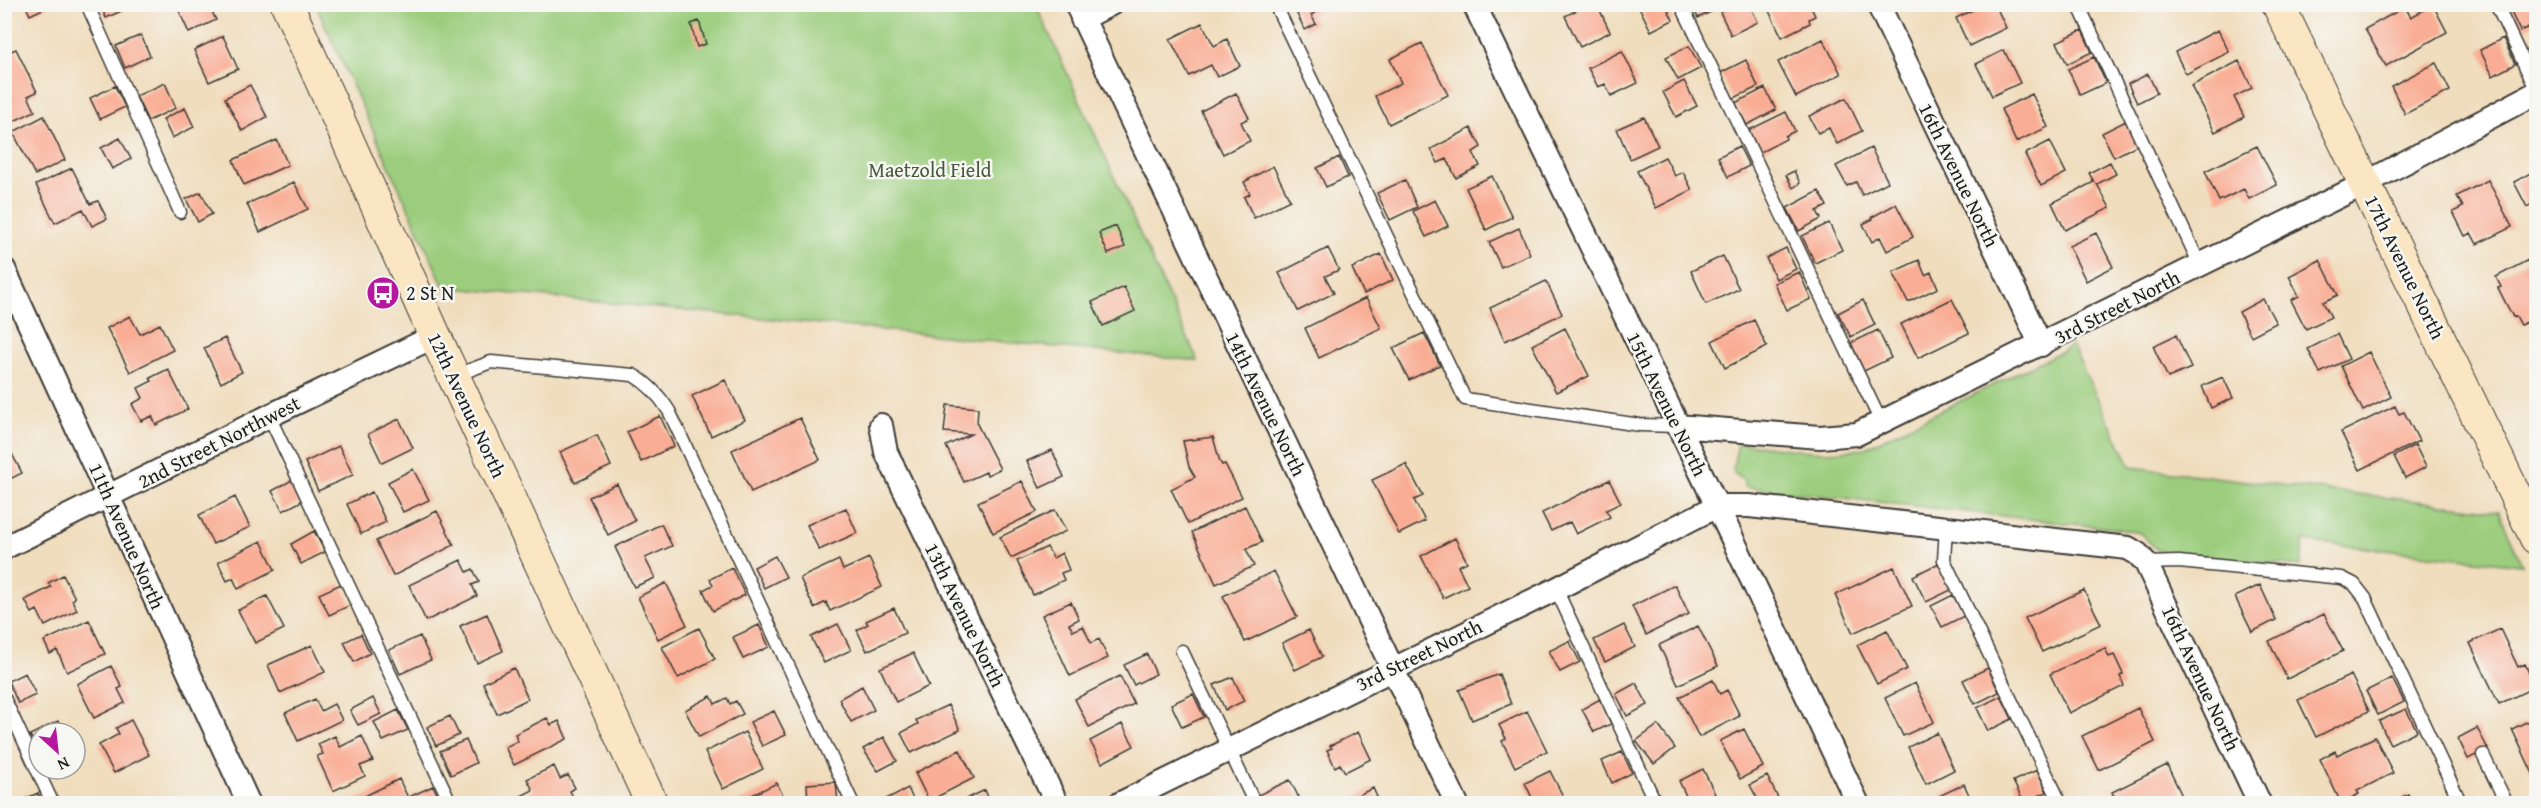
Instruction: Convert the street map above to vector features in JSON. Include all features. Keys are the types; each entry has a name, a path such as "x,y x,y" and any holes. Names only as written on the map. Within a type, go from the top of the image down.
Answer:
{"street":[{"name":"12th Avenue North","path":"287,4 453,376 652,804"},
{"path":"1079,12 1111,4"},
{"name":"15th Avenue North","path":"1474,4 1677,426 1718,506 1858,804"},
{"name":"16th Avenue North","path":"1878,4 2041,345"},
{"name":"17th Avenue North","path":"2278,4 2536,533"},
{"name":"14th Avenue North","path":"1079,12 1393,667 1456,804"},
{"name":"3rd Street North","path":"1677,426 1840,437 1857,434 1882,424 2364,184 2536,91"},
{"name":"11th Avenue North","path":"4,269 249,804"},
{"name":"2nd Street Northwest","path":"4,548 435,336"},
{"name":"13th Avenue North","path":"881,425 886,452 1057,804"},
{"path":"1718,506 1749,506 1946,529 2115,545 2142,559"},
{"name":"3rd Street North","path":"1119,804 1718,506"},
{"name":"16th Avenue North","path":"2142,559 2260,804"}],"lane":[{"path":"87,4 180,212"},
{"path":"1275,4 1465,399 1640,425 1677,426"},
{"path":"1681,4 1882,424"},
{"path":"2078,4 2200,265"},
{"path":"2496,4 2536,91"},
{"path":"453,376 491,362 633,375 649,384 669,411 853,804"},
{"path":"269,416 451,804"},
{"path":"1946,529 1944,560 2061,804"},
{"path":"2142,559 2342,578 2354,584 2365,598 2461,804"},
{"path":"1556,588 1656,804"},
{"path":"1182,651 1255,804"},
{"path":"4,698 53,804"},
{"path":"2483,755 2507,804"}],"green space":[{"name":"Maetzold Field","path":"316,5 1036,5 1198,361 444,287"},
{"path":"2072,346 2131,467 2499,511 2522,565 2303,541 2301,566 2158,551 2140,533 2127,530 1745,487 1743,480 1734,473 1738,443 1834,452 1865,448"}],"building":[{"path":"25,4 53,4 30,15"},
{"path":"100,4 129,4 130,7 106,18"},
{"path":"176,4 208,4 216,20 189,33"},
{"path":"1292,4 1323,4 1325,7 1311,15 1316,24 1305,30"},
{"path":"1589,4 1597,4 1610,32 1580,47 1565,16"},
{"path":"1665,4 1673,20 1651,31 1638,5"},
{"path":"1692,4 1720,4 1721,7 1698,18"},
{"path":"1734,4 1749,4 1758,22 1731,35 1720,12"},
{"path":"1985,4 1995,4 2006,28 1969,46 1956,18"},
{"path":"2507,4 2533,4 2536,24 2520,31"},
{"path":"1766,5 1810,5 1815,16 1809,19 1810,23 1782,37"},
{"path":"2433,5 2447,32 2386,66 2365,29 2405,7 2411,17"},
{"path":"699,21 706,44 697,47 691,24"},
{"path":"1202,23 1214,46 1227,39 1240,66 1217,77 1211,65 1189,76 1170,39"},
{"path":"2082,30 2092,52 2067,64 2057,42"},
{"path":"2218,30 2229,52 2186,74 2175,52"},
{"path":"141,35 150,56 125,68 116,46"},
{"path":"223,36 238,69 209,82 194,50"},
{"path":"2503,38 2515,64 2493,76 2480,50"},
{"path":"1823,39 1841,74 1796,97 1778,62"},
{"path":"1422,43 1448,95 1389,124 1375,96 1401,83 1390,59"},
{"path":"1689,46 1701,68 1678,80 1666,57"},
{"path":"16,49 37,92 28,96 35,111 12,122 4,106 4,54"},
{"path":"2004,50 2020,83 1992,96 1976,64"},
{"path":"1622,51 1638,83 1611,96 1605,84 1598,87 1588,68"},
{"path":"2094,57 2106,83 2080,95 2068,69"},
{"path":"1746,60 1758,87 1732,99 1720,73"},
{"path":"2239,61 2252,88 2234,97 2244,117 2215,132 2191,86"},
{"path":"2436,63 2450,91 2405,114 2391,86"},
{"path":"2148,74 2157,93 2137,103 2128,84"},
{"path":"1684,81 1697,106 1676,117 1663,92"},
{"path":"165,83 176,108 148,121 136,96"},
{"path":"250,85 267,117 242,131 225,98"},
{"path":"115,86 125,107 100,119 90,98"},
{"path":"1765,88 1776,110 1747,125 1735,103"},
{"path":"1236,93 1249,118 1241,122 1250,141 1223,154 1201,111"},
{"path":"2032,94 2048,127 2016,142 2001,109"},
{"path":"1846,98 1862,131 1837,144 1829,128 1818,133 1809,116"},
{"path":"185,108 194,127 172,138 163,119"},
{"path":"1786,112 1795,131 1785,136 1786,139 1759,153 1749,130"},
{"path":"44,116 65,160 35,175 13,132"},
{"path":"1644,117 1658,146 1630,159 1617,129"},
{"path":"2126,121 2137,145 2114,157 2102,133"},
{"path":"1471,128 1481,147 1473,152 1480,166 1456,178 1447,159 1438,163 1431,149"},
{"path":"120,138 131,159 112,169 101,148"},
{"path":"277,140 288,165 244,185 233,160"},
{"path":"2050,141 2066,173 2041,186 2025,154"},
{"path":"1739,146 1749,166 1728,177 1718,157"},
{"path":"2257,146 2277,185 2249,199 2244,189 2219,201 2205,171"},
{"path":"1871,148 1888,182 1862,195 1856,182 1847,186 1836,166"},
{"path":"1339,157 1348,177 1326,187 1317,168"},
{"path":"1665,157 1675,176 1683,172 1692,190 1656,208 1637,171"},
{"path":"2110,162 2116,174 2097,184 2110,208 2065,230 2052,203 2094,182 2089,173"},
{"path":"1273,166 1290,200 1254,218 1244,197 1250,194 1244,182"},
{"path":"72,168 90,204 98,201 107,219 92,226 83,209 55,223 36,185"},
{"path":"2536,170 2536,202 2527,207 2514,182"},
{"path":"1794,171 1800,183 1793,188 1786,175"},
{"path":"1492,176 1512,217 1486,230 1466,188"},
{"path":"1405,180 1417,207 1390,220 1377,193"},
{"path":"2488,180 2512,227 2477,244 2471,233 2465,236 2453,212 2463,207 2457,196"},
{"path":"294,182 308,209 260,232 247,204"},
{"path":"1819,191 1827,206 1817,211 1821,219 1799,231 1787,208"},
{"path":"201,192 212,214 198,222 186,199"},
{"path":"1435,200 1448,226 1426,237 1413,211"},
{"path":"1896,204 1913,237 1887,251 1880,237 1872,242 1863,224"},
{"path":"1829,223 1842,250 1815,263 1802,236"},
{"path":"1116,226 1125,247 1108,254 1099,233"},
{"path":"1519,228 1530,254 1501,267 1489,242"},
{"path":"2096,233 2113,267 2086,281 2069,246"},
{"path":"1328,248 1339,270 1325,276 1334,293 1298,311 1279,273"},
{"path":"1786,248 1796,269 1776,279 1766,258"},
{"path":"1381,254 1393,280 1364,294 1352,268"},
{"path":"1723,256 1739,289 1706,304 1691,271"},
{"path":"1919,260 1925,275 1931,272 1938,288 1908,302 1893,272"},
{"path":"2320,260 2338,295 2323,302 2331,317 2306,329 2291,300 2299,296 2289,276"},
{"path":"2528,260 2536,277 2536,317 2521,325 2516,316 2513,317 2498,288 2501,287 2496,277"},
{"path":"1799,272 1811,299 1787,310 1774,283"},
{"path":"1546,281 1562,314 1505,341 1490,308"},
{"path":"1124,287 1135,311 1103,326 1092,302"},
{"path":"1366,298 1381,328 1319,358 1305,328"},
{"path":"1952,299 1969,333 1918,358 1901,324"},
{"path":"2263,299 2276,323 2251,336 2239,312"},
{"path":"1863,300 1875,325 1851,337 1838,313"},
{"path":"130,316 140,334 160,324 173,350 130,372 107,328"},
{"path":"1754,320 1767,347 1725,368 1712,341"},
{"path":"1565,328 1589,376 1556,392 1532,345"},
{"path":"1878,330 1891,358 1864,371 1851,343"},
{"path":"1424,333 1440,365 1409,380 1393,348"},
{"path":"2337,334 2349,359 2320,373 2308,349"},
{"path":"2176,335 2191,368 2168,378 2153,346"},
{"path":"225,338 242,372 221,383 204,348"},
{"path":"2369,352 2391,397 2363,411 2341,366"},
{"path":"168,369 188,409 156,425 152,416 141,421 132,404 143,398 138,388 152,381 150,378"},
{"path":"2223,377 2233,398 2211,408 2202,386"},
{"path":"725,380 745,420 711,436 692,396"},
{"path":"947,405 978,408 977,424 1000,469 987,475 986,472 964,482 946,446 971,434 944,432"},
{"path":"2395,406 2399,414 2404,412 2419,441 2360,470 2341,432"},
{"path":"660,416 674,446 641,462 627,432"},
{"path":"800,418 820,460 751,492 732,450"},
{"path":"399,419 413,448 382,463 368,434"},
{"path":"597,435 611,466 575,483 560,452"},
{"path":"1213,437 1220,462 1222,465 1225,464 1242,497 1188,524 1171,489 1195,477 1189,467 1183,441"},
{"path":"4,439 22,473 4,482"},
{"path":"2415,445 2426,467 2405,478 2394,456"},
{"path":"339,446 353,475 318,491 305,462"},
{"path":"1052,450 1064,477 1040,488 1027,461"},
{"path":"1406,464 1423,496 1414,500 1425,521 1399,534 1372,480"},
{"path":"413,469 429,500 403,512 388,482"},
{"path":"292,480 302,501 283,511 272,491"},
{"path":"1609,480 1621,503 1606,510 1610,517 1576,534 1570,522 1551,531 1542,513"},
{"path":"1022,481 1037,512 993,533 978,502"},
{"path":"617,484 635,521 608,535 589,497"},
{"path":"372,492 386,522 361,534 347,504"},
{"path":"235,497 250,527 213,544 199,515"},
{"path":"1245,506 1262,542 1246,549 1254,566 1216,584 1192,532"},
{"path":"846,508 857,533 819,550 807,525"},
{"path":"1055,510 1066,531 1011,558 1000,537"},
{"path":"437,511 454,545 393,576 376,541"},
{"path":"661,524 672,546 645,558 655,578 634,587 615,547"},
{"path":"314,531 325,552 301,564 291,544"},
{"path":"1455,538 1467,562 1458,566 1468,586 1443,598 1421,556"},
{"path":"261,541 275,570 238,589 233,578 227,581 218,562"},
{"path":"1047,547 1053,558 1062,553 1069,570 1061,573 1064,580 1033,595 1017,561"},
{"path":"775,556 786,577 764,588 754,567"},
{"path":"869,558 882,587 830,611 826,602 814,608 800,578 839,560 843,570"},
{"path":"461,560 467,572 473,569 479,582 472,585 477,596 426,621 409,585"},
{"path":"1939,563 1951,590 1926,602 1913,576"},
{"path":"1894,567 1912,606 1853,633 1835,595"},
{"path":"732,568 745,595 713,611 703,590 713,585 710,579"},
{"path":"1274,571 1297,617 1245,642 1223,596"},
{"path":"63,575 75,598 72,600 77,610 45,626 37,610 32,613 25,600 51,587 48,583"},
{"path":"666,583 687,625 658,639 638,597"},
{"path":"341,584 351,605 329,615 319,594"},
{"path":"1675,585 1689,614 1646,635 1632,606"},
{"path":"2260,585 2276,620 2252,632 2235,597"},
{"path":"2084,590 2101,624 2042,652 2025,618"},
{"path":"1953,595 1964,616 1942,627 1931,606"},
{"path":"267,596 284,629 255,643 238,610"},
{"path":"1071,602 1079,619 1069,624 1073,631 1083,626 1091,643 1099,639 1108,658 1070,676 1042,615"},
{"path":"894,608 905,633 867,651 857,630 868,624 866,621"},
{"path":"487,614 503,651 477,663 460,626"},
{"path":"2324,614 2343,651 2287,679 2269,641"},
{"path":"89,620 105,654 67,672 57,650 50,654 44,641"},
{"path":"838,624 851,650 824,663 811,637"},
{"path":"759,625 769,647 743,659 733,637"},
{"path":"1624,625 1635,647 1605,662 1594,640"},
{"path":"1698,626 1718,666 1678,685 1659,645"},
{"path":"699,628 715,659 678,678 662,647"},
{"path":"2500,629 2518,667 2525,664 2535,687 2499,704 2470,643"},
{"path":"1309,630 1322,657 1295,670 1282,643"},
{"path":"1887,630 1907,669 1877,684 1857,645"},
{"path":"361,634 370,653 354,662 344,642"},
{"path":"420,636 431,660 400,674 389,650"},
{"path":"1569,641 1580,662 1560,672 1549,651"},
{"path":"312,645 325,672 280,693 268,665"},
{"path":"2105,648 2109,657 2114,655 2123,674 2120,676 2124,686 2069,713 2050,674"},
{"path":"913,653 929,686 896,702 880,668"},
{"path":"1147,654 1156,674 1134,685 1124,665"},
{"path":"111,666 122,687 118,689 125,703 94,718 77,684"},
{"path":"514,668 528,699 497,714 483,683"},
{"path":"1988,668 1999,692 1975,704 1963,680"},
{"path":"25,673 36,695 18,703 8,681"},
{"path":"1499,674 1511,704 1472,720 1459,690"},
{"path":"2351,675 2369,711 2316,737 2298,700"},
{"path":"1120,676 1134,704 1089,727 1075,699"},
{"path":"1233,677 1244,701 1225,710 1214,685"},
{"path":"2392,678 2404,702 2378,715 2366,691"},
{"path":"1713,680 1720,694 1727,690 1740,716 1699,737 1679,697"},
{"path":"1636,683 1648,705 1627,716 1616,694"},
{"path":"1915,683 1934,722 1903,736 1885,698"},
{"path":"862,686 874,710 851,722 839,699"},
{"path":"1193,694 1204,717 1182,727 1171,704"},
{"path":"711,696 715,704 727,698 730,704 736,701 743,714 699,737 685,710"},
{"path":"2001,696 2012,719 1988,731 1977,708"},
{"path":"373,698 381,714 358,725 350,710"},
{"path":"315,699 321,711 334,704 342,720 298,741 285,713"},
{"path":"1600,699 1611,724 1594,732 1582,709"},
{"path":"948,705 960,730 911,753 901,733 918,724 916,720"},
{"path":"2138,708 2155,742 2099,770 2082,736"},
{"path":"2406,709 2417,731 2390,744 2379,721"},
{"path":"398,710 408,730 383,741 374,722"},
{"path":"774,711 786,735 762,746 750,722"},
{"path":"1527,711 1547,751 1515,767 1502,741 1506,739 1499,725"},
{"path":"450,716 459,735 436,746 427,727"},
{"path":"2536,717 2536,780 2512,729"},
{"path":"547,718 551,725 559,721 567,739 514,765 505,747 518,741 515,734"},
{"path":"131,720 149,755 114,773 99,745 119,734 116,728"},
{"path":"1122,724 1134,746 1102,763 1090,741"},
{"path":"1658,725 1675,748 1654,764 1636,741"},
{"path":"2477,728 2488,749 2468,759 2458,738"},
{"path":"1744,729 1763,767 1740,779 1720,741"},
{"path":"745,732 763,769 723,789 705,752"},
{"path":"1358,732 1371,759 1345,772 1340,764 1335,767 1327,750 1332,748 1330,746"},
{"path":"1937,733 1954,770 1926,784 1908,747"},
{"path":"335,736 340,747 362,736 373,761 360,766 365,776 333,791 317,756 323,754 318,744"},
{"path":"884,737 897,761 878,771 863,749"},
{"path":"2375,737 2393,773 2357,791 2359,794 2341,803 2320,759 2335,751 2337,755"},
{"path":"466,740 476,763 451,775 440,751"},
{"path":"960,750 974,778 929,801 915,773"},
{"path":"1622,752 1632,773 1612,783 1602,761"},
{"path":"2167,765 2186,804 2118,804 2112,792"},
{"path":"554,766 560,779 568,775 575,788 570,791 575,801 570,804 523,804 519,797 533,790 527,779"},
{"path":"1703,769 1715,794 1690,804 1679,781"},
{"path":"2037,770 2047,792 2024,803 2013,781"},
{"path":"1550,771 1567,804 1535,804 1525,783"},
{"path":"1767,776 1781,804 1747,804 1757,798 1750,785"},
{"path":"399,779 411,804 349,804"},
{"path":"1290,780 1302,804 1262,804 1258,795"},
{"path":"836,782 838,804 808,804 807,784"},
{"path":"777,783 787,804 733,804"},
{"path":"1964,784 1973,804 1935,804 1933,799"},
{"path":"433,786 442,804 415,804 411,796"},
{"path":"908,788 915,804 888,804 886,799"},
{"path":"1373,788 1380,804 1347,804 1346,801"},
{"path":"985,790 991,804 956,804"},
{"path":"38,793 42,804 27,804 25,799"},
{"path":"2408,794 2413,804 2389,804"}],"place":[{"name":"2 St N","path":"383,293"}]}
